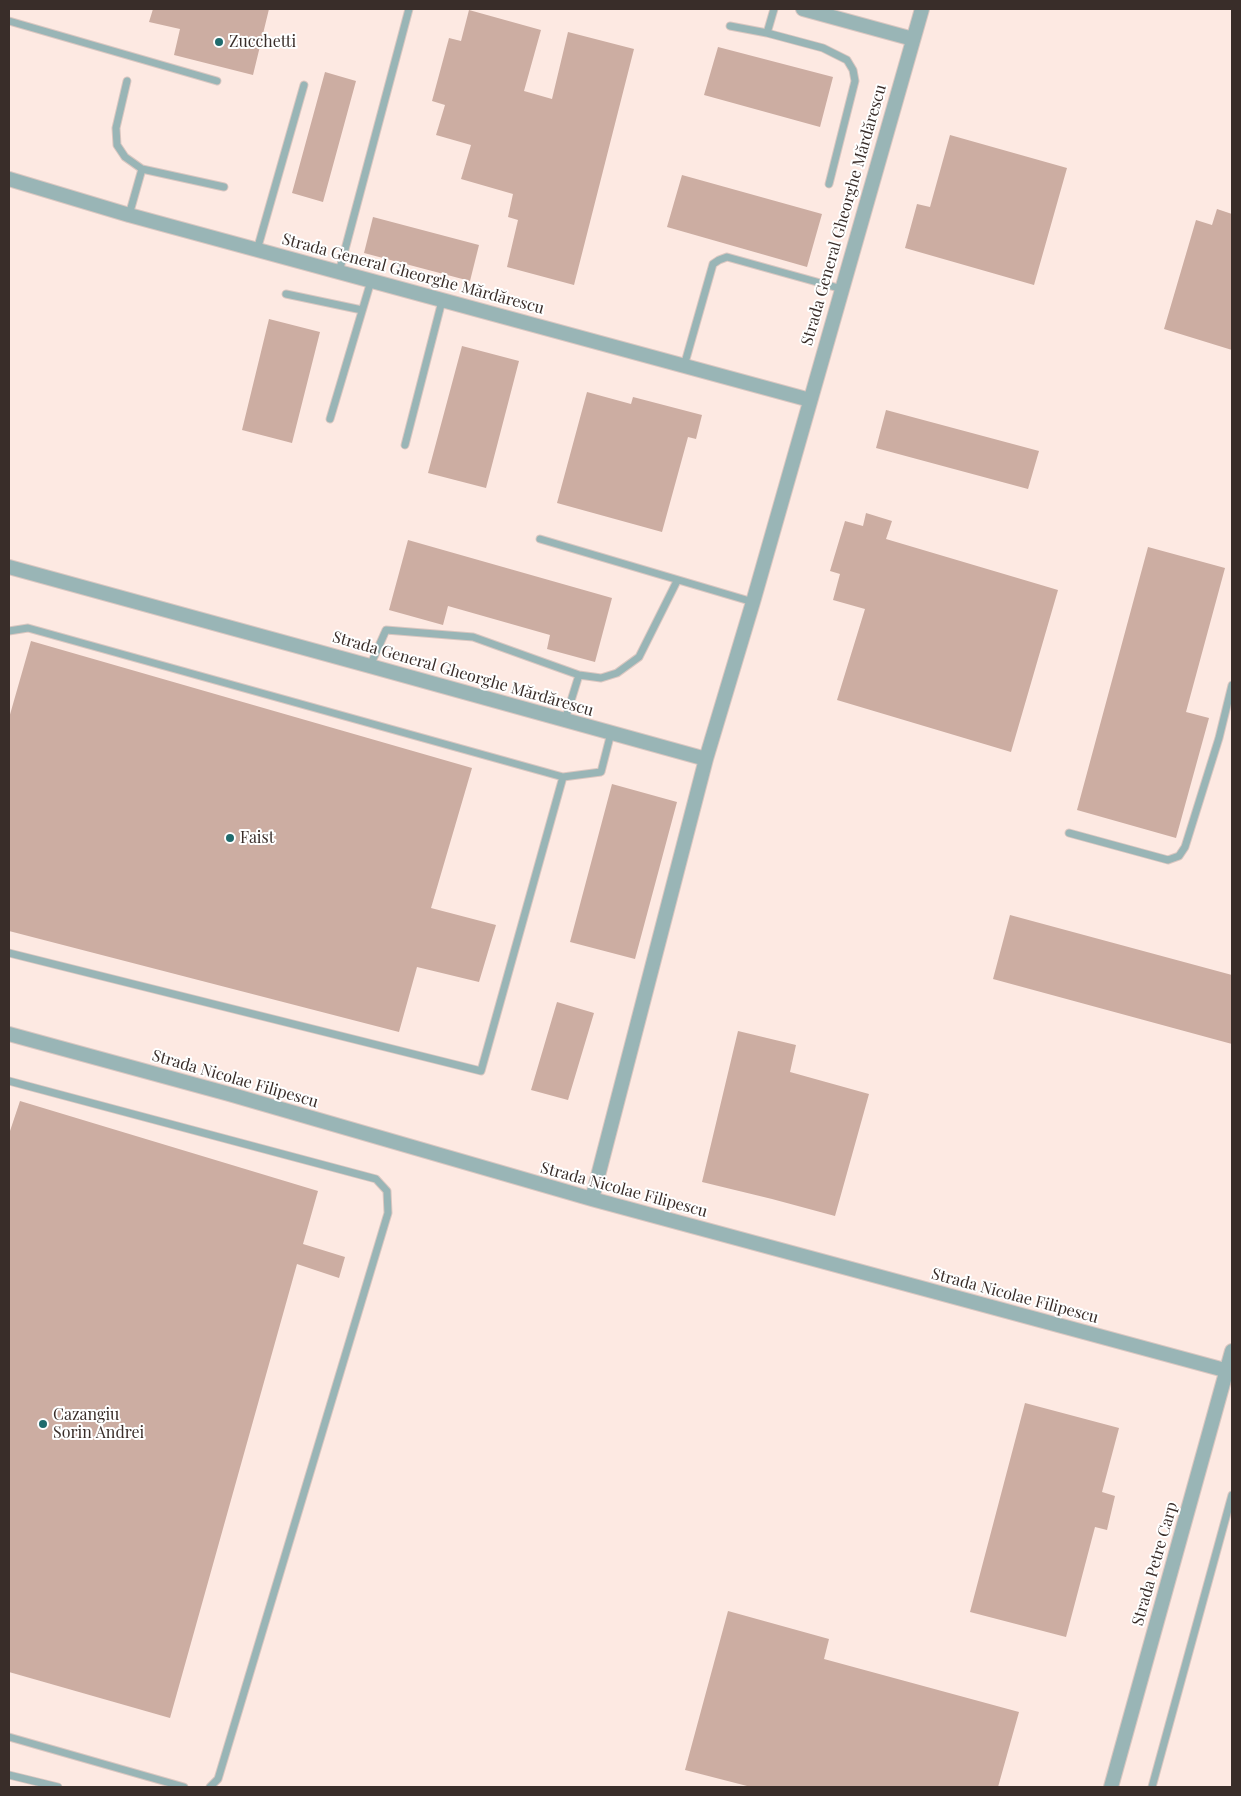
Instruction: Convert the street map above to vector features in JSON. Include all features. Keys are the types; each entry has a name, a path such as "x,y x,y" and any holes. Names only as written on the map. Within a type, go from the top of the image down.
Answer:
{"street":[{"path":"803,9 913,39"},
{"name":"Strada General Gheorghe Mărdărescu","path":"592,1200 706,759 753,602 922,9"},
{"name":"Strada General Gheorghe Mărdărescu","path":"9,179 129,216 810,400"},
{"name":"Strada General Gheorghe Mărdărescu","path":"9,567 706,759"},
{"name":"Strada Nicolae Filipescu","path":"9,1034 220,1092 592,1200 1230,1372"},
{"name":"Strada Petre Carp","path":"1111,1787 1230,1372 1232,1351"}],"lane":[{"path":"339,273 409,9"},
{"path":"767,33 774,9"},
{"path":"9,20 217,81"},
{"path":"730,26 767,33 823,48 847,60 853,70 855,81 829,184"},
{"path":"127,81 116,128 117,146 124,157 142,169 224,187"},
{"path":"257,250 304,85"},
{"path":"129,216 142,169"},
{"path":"684,366 713,264 719,260 727,257 842,289"},
{"path":"330,419 371,281"},
{"path":"286,294 362,310"},
{"path":"405,445 442,301"},
{"path":"540,539 753,602"},
{"path":"370,666 386,630 474,638 579,675 601,678 616,673 639,657 677,580"},
{"path":"9,632 28,628 563,777 601,772 610,733"},
{"path":"565,720 579,675"},
{"path":"1069,833 1168,860 1179,856 1188,838 1232,685"},
{"path":"9,953 481,1071 563,777"},
{"path":"9,1081 376,1179 387,1192 388,1213 218,1779 210,1787"},
{"path":"1152,1787 1232,1495"},
{"path":"9,1737 184,1787"},
{"path":"9,1775 58,1787"}],"building":[{"name":"Zucchetti","path":"153,9 269,9 253,75 174,55 180,29 149,22"},
{"path":"469,10 541,30 524,91 552,99 568,32 634,49 574,285 507,267 518,220 508,217 513,194 461,179 471,145 436,135 445,105 432,101 449,38 461,41"},
{"path":"718,47 833,77 820,127 704,95"},
{"path":"325,72 356,81 323,202 292,193"},
{"path":"950,135 1067,168 1034,285 905,248 917,204 930,207"},
{"path":"682,175 822,214 807,267 667,227"},
{"path":"1217,209 1232,214 1232,350 1164,329 1196,220 1212,225"},
{"path":"373,217 479,245 470,281 364,253"},
{"path":"269,319 320,332 292,443 242,430"},
{"path":"462,346 519,361 486,488 428,473"},
{"path":"587,392 631,404 633,397 702,415 696,439 688,437 662,532 557,503"},
{"path":"886,410 1039,451 1028,489 876,448"},
{"path":"866,513 892,521 886,539 1058,590 1011,752 837,700 865,609 833,600 840,574 830,571 845,521 863,526"},
{"path":"408,540 612,598 595,662 547,649 550,635 448,606 443,625 389,610"},
{"path":"1148,547 1225,568 1186,712 1209,718 1176,838 1077,810"},
{"name":"Faist","path":"31,641 472,768 431,908 496,925 479,982 417,967 399,1032 9,931 9,718"},
{"path":"612,784 677,802 635,959 570,942"},
{"path":"1010,915 1232,975 1232,1044 993,979"},
{"path":"557,1002 594,1013 568,1100 531,1090"},
{"path":"738,1031 796,1045 790,1072 869,1094 835,1216 702,1182"},
{"path":"20,1101 318,1191 303,1244 345,1257 339,1278 297,1264 170,1718 9,1672 9,1134"},
{"path":"1025,1403 1119,1428 1102,1492 1115,1496 1107,1530 1095,1527 1066,1637 970,1612"},
{"path":"728,1611 829,1639 824,1659 1019,1712 998,1787 751,1787 685,1770"}],"place":[{"name":"Zucchetti","path":"219,42"},
{"name":"Faist","path":"230,838"},
{"name":"Cazangiu Sorin Andrei","path":"43,1424"}]}
